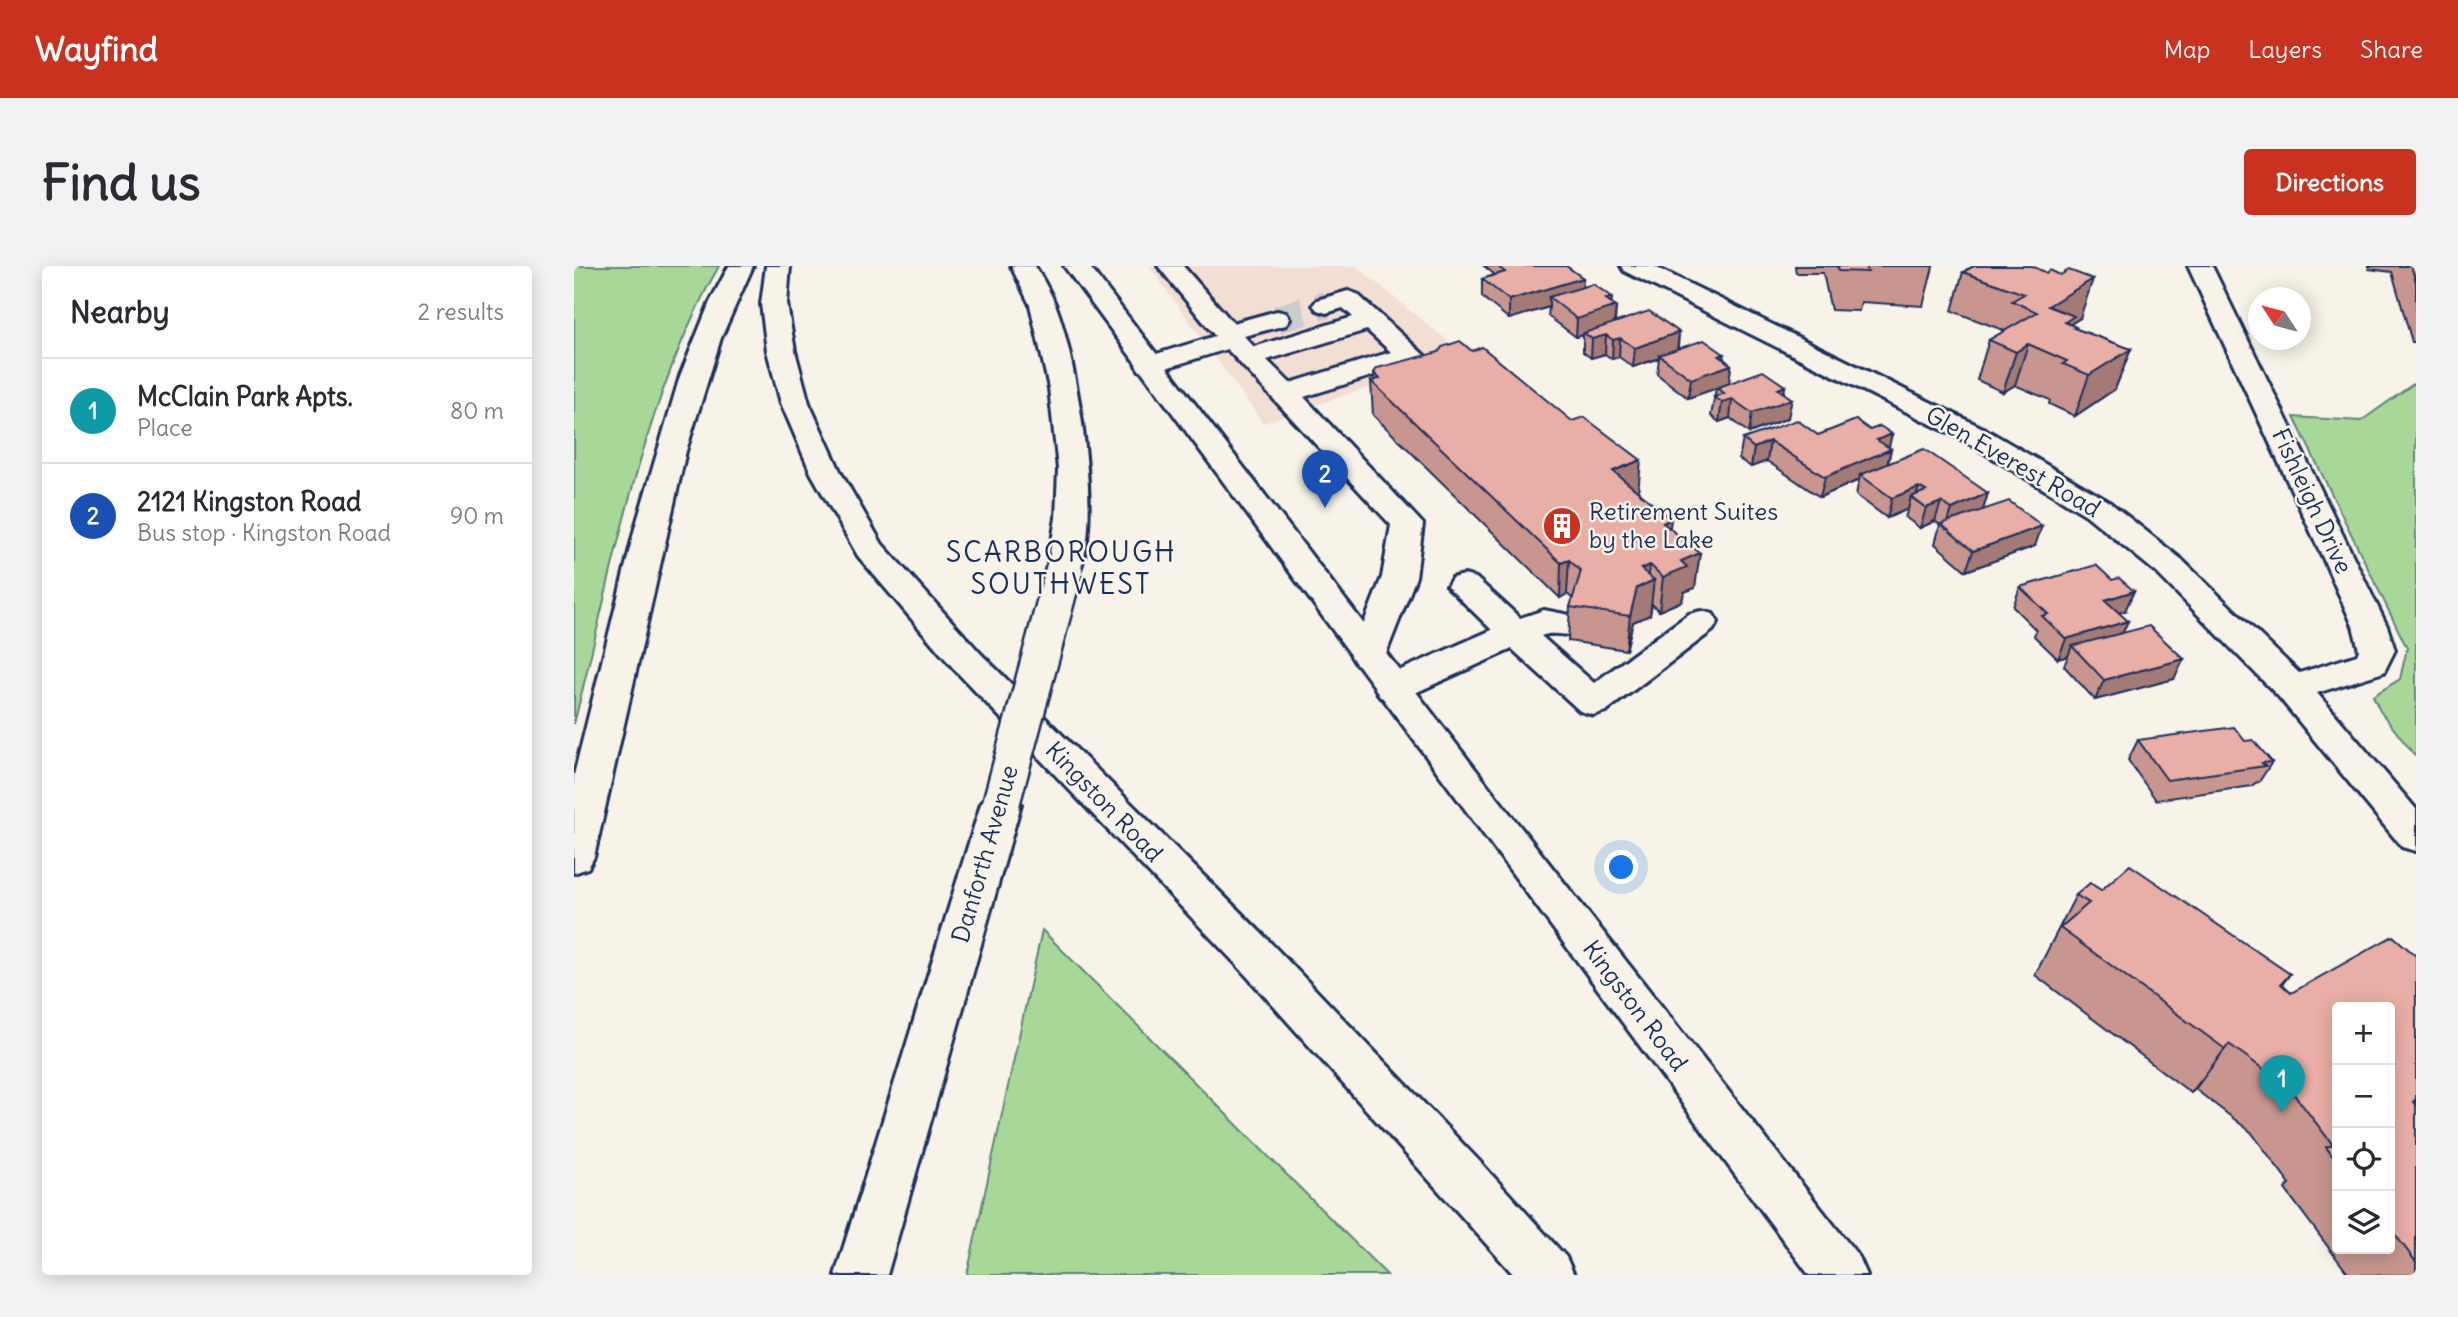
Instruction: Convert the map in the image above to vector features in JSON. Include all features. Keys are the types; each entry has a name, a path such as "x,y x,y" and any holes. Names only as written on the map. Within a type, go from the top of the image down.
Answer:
{"main road":[{"path":"574,857 670,450 693,374 718,309 741,266"},
{"name":"Kingston Road","path":"778,266 774,304 781,351 795,403 826,472 869,549 968,662 1251,951 1463,1179 1548,1275"},
{"name":"Danforth Avenue","path":"861,1275 1001,804 1064,570 1072,518 1073,469 1063,388 1043,305 1023,266"},
{"name":"Kingston Road","path":"1076,266 1369,656 1841,1275"},
{"path":"1170,266 1236,343 1407,524 1399,577 1369,656"},
{"name":"Glen Everest Road","path":"1633,266 1975,435 2087,502 2169,566 2292,688 2416,836"},
{"name":"Fishleigh Drive","path":"2200,266 2339,558 2370,626 2377,650 2371,663 2292,688"},
{"path":"1285,394 1410,355 1348,299 1326,305"},
{"path":"1236,343 1277,319"},
{"path":"1150,365 1236,343 1371,320"},
{"path":"1464,586 1592,702 1700,622"},
{"path":"1394,688 1544,621 1573,626"},
{"path":"1630,636 1671,644"}],"shaded area":[{"path":"1149,266 1356,266 1465,355 1263,423"}],"green space":[{"path":"574,266 719,266 692,318 649,431 616,549 574,724"},
{"path":"2416,382 2416,757 2380,711 2373,696 2400,679 2407,648 2294,417 2361,421"},
{"path":"1042,930 1387,1275 967,1275"}],"building":[{"path":"1497,266 1566,266 1583,278 1509,300 1482,279 1505,272"},
{"path":"1837,266 1866,266 1868,272 1839,271"},
{"path":"1974,266 2032,266 2060,275 2069,270 2093,279 2048,306 2074,316 2065,322 2076,327 2074,328 2131,349 2089,375 2063,364 2067,361 2028,344 2016,352 1989,340 2037,312 2012,301 2024,294 1963,272"},
{"path":"2411,266 2416,266 2416,282"},
{"path":"1593,284 1612,297 1606,299 1616,306 1577,319 1549,297"},
{"path":"1649,311 1679,332 1635,348 1620,338 1613,340 1606,335 1592,339 1584,333"},
{"path":"1704,340 1724,354 1719,356 1731,365 1691,379 1659,355"},
{"name":"Retirement Suites by the Lake","path":"1460,341 1472,351 1482,347 1572,421 1584,417 1641,460 1613,471 1671,519 1663,523 1700,553 1681,561 1687,567 1663,577 1650,565 1641,569 1654,580 1637,588 1630,616 1570,607 1581,571 1569,560 1561,563 1371,381 1380,379 1374,373 1377,368 1439,352 1442,347"},
{"path":"1763,371 1785,386 1778,389 1792,399 1752,413 1732,399 1722,402 1714,397 1724,393 1716,388"},
{"path":"1797,420 1818,435 1856,420 1870,430 1880,426 1892,434 1877,440 1891,449 1825,477 1770,441 1754,448 1743,439"},
{"path":"1924,449 1988,493 1952,509 1941,502 1926,508 1911,497 1926,491 1919,487 1892,498 1860,475"},
{"path":"2009,501 2042,526 1973,551 1941,524"},
{"path":"2096,565 2112,580 2119,578 2134,591 2105,600 2128,621 2066,639 2042,616 2048,614 2020,587"},
{"path":"2149,626 2184,659 2104,680 2072,646"},
{"path":"2234,727 2245,741 2253,740 2272,762 2262,763 2265,766 2167,780 2138,740"},
{"path":"2130,865 2290,974 2281,984 2291,993 2393,936 2416,956 2416,1099 2413,1102 2416,1105 2416,1262 2395,1235 2395,1002 2332,1002 2332,1144 2289,1088 2229,1044 2225,1049 2060,928 2089,903 2076,895 2090,883 2101,890"}],"tunnel":[{"path":"1277,319 1326,305"}],"place":[{"name":"2121 Kingston Road","path":"1325,508"},
{"name":"Retirement Suites by the Lake","path":"1562,526"},
{"name":"McClain Park Apts.","path":"2282,1113"}],"district":[{"name":"SCARBOROUGH SOUTHWEST","path":"1061,568"}]}
